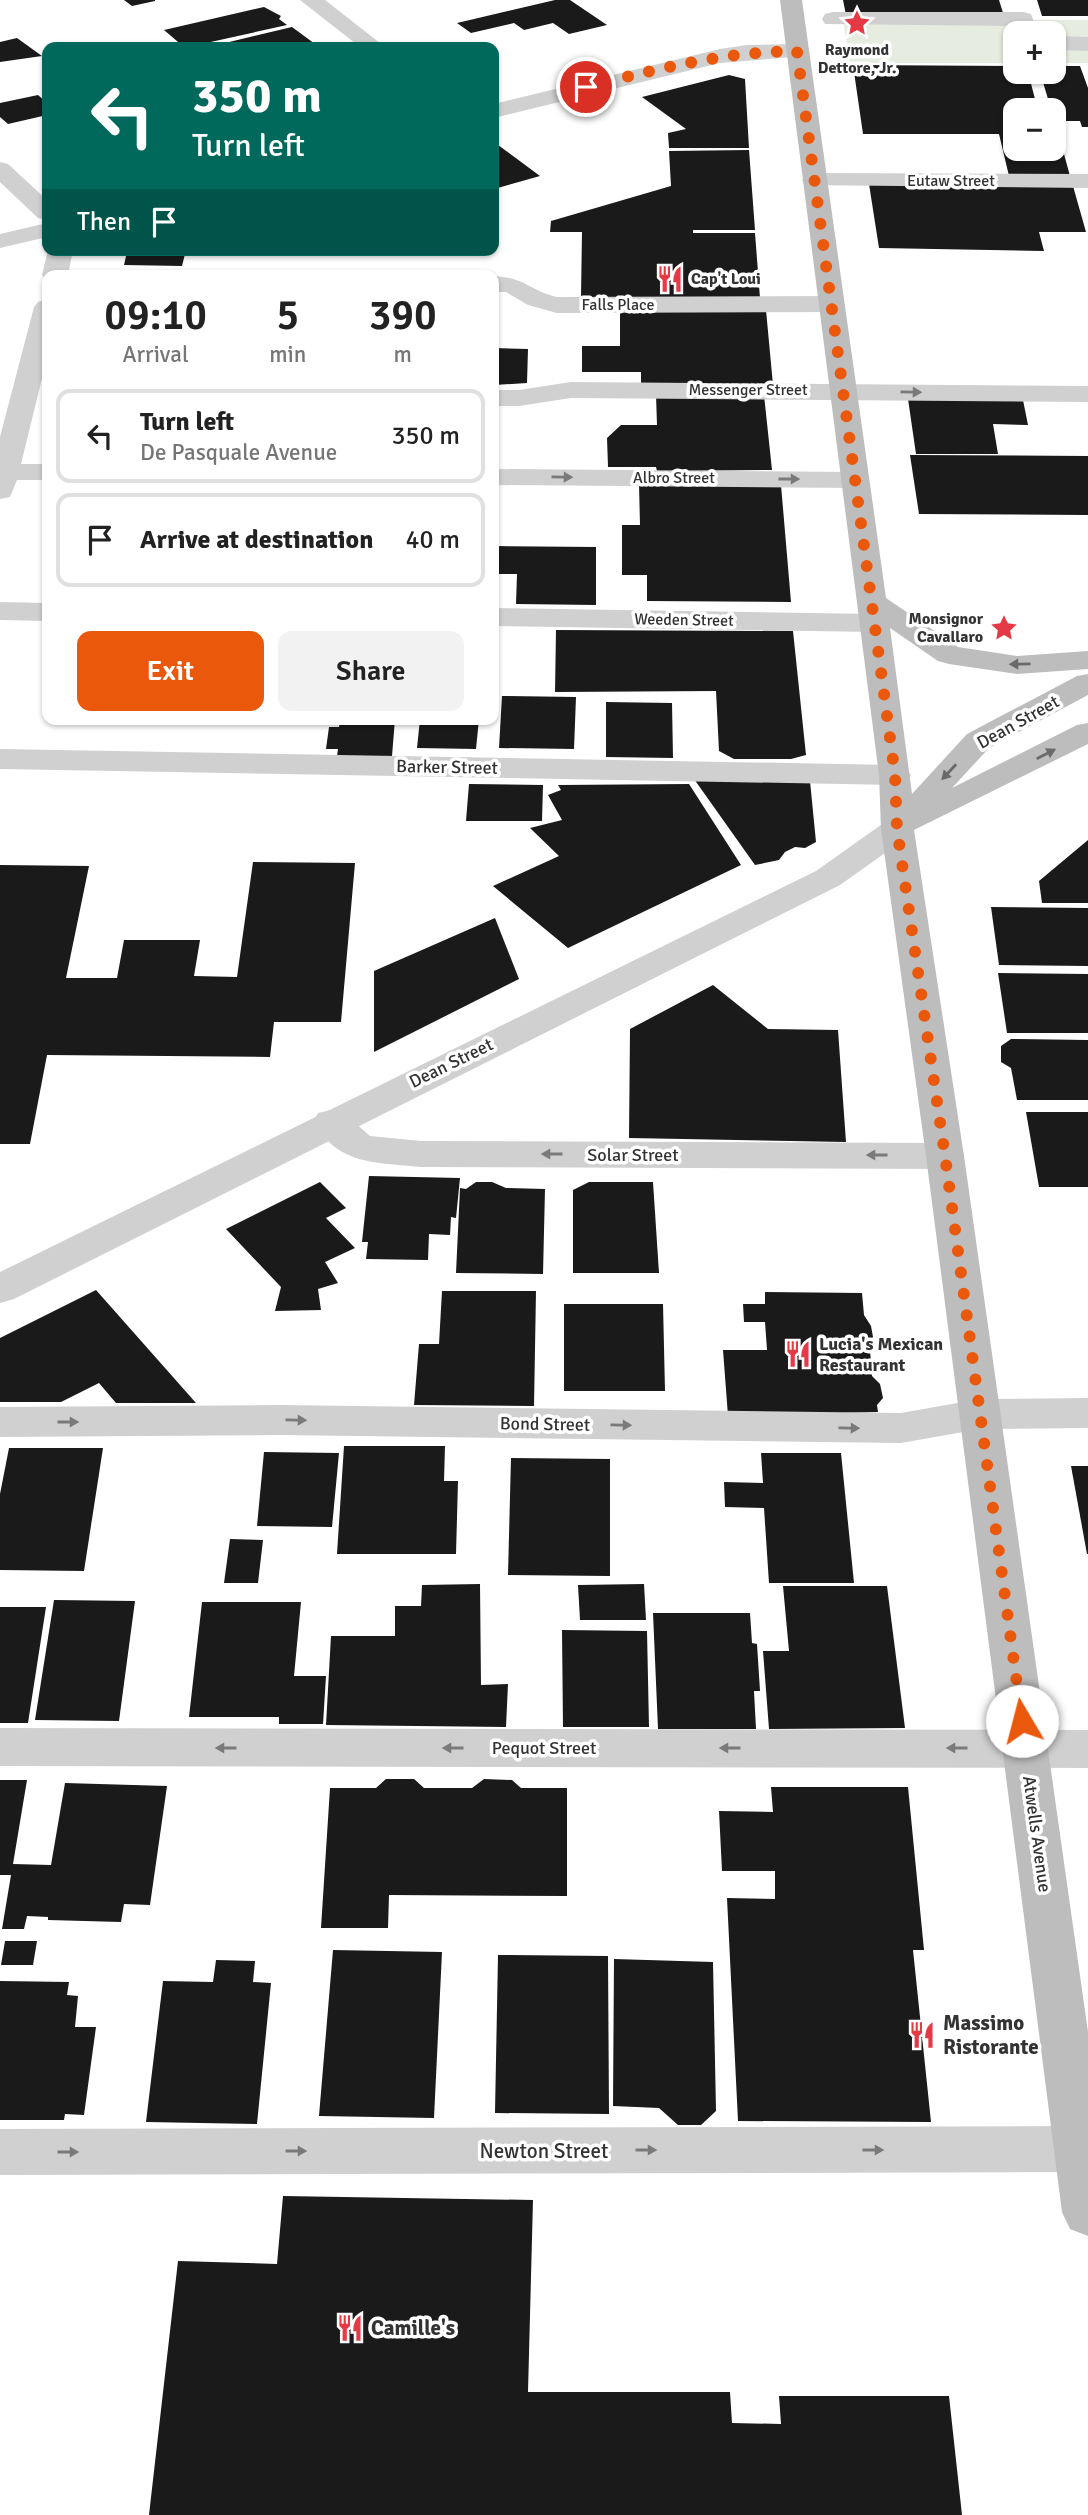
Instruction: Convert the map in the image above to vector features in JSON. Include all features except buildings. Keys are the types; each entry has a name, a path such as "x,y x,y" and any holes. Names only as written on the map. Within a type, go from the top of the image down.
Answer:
{"main road":[{"name":"Atwells Avenue","path":"791,0 895,775 897,829 1084,2149 1088,2212"},
{"path":"873,613 949,655 1017,665 1088,660"},
{"name":"Dean Street","path":"897,829 978,741 1088,683"},
{"name":"Dean Street","path":"897,829 1088,732"}],"street":[{"path":"311,0 367,42"},
{"path":"833,19 1024,21"},
{"path":"1066,43 1088,44"},
{"path":"499,110 720,56 747,52 797,51"},
{"path":"0,169 42,208"},
{"name":"Eutaw Street","path":"814,180 1088,181"},
{"path":"0,241 42,231"},
{"name":"Falls Place","path":"499,284 512,285 537,300 557,305 831,304"},
{"path":"3,481 36,397 42,348"},
{"name":"Messenger Street","path":"499,398 519,398 571,390 1088,394"},
{"path":"3,481 42,473"},
{"name":"Albro Street","path":"499,477 855,480"},
{"path":"0,611 42,612"},
{"name":"Weeden Street","path":"499,617 873,613"},
{"name":"Barker Street","path":"0,759 895,775"},
{"name":"Dean Street","path":"0,1289 331,1122 828,878 897,829"},
{"name":"Solar Street","path":"331,1122 360,1148 421,1154 945,1156"},
{"name":"Bond Street","path":"0,1422 279,1420 901,1428 980,1414 1088,1413"},
{"name":"Pequot Street","path":"0,1747 1088,1749"},
{"name":"Newton Street","path":"0,2152 1084,2149"}],"shaded area":[{"path":"843,20 1088,20 1088,63 1066,63 1066,21 1003,21 1003,63 850,63"}],"place":[{"name":"Raymond Dettore, Jr.","path":"857,23"},
{"name":"Cap't Loui","path":"670,279"},
{"name":"Monsignor Cavallaro","path":"1004,628"},
{"name":"Lucia's Mexican Restaurant","path":"798,1354"},
{"name":"Massimo Ristorante","path":"922,2035"},
{"name":"Camille's","path":"350,2328"}],"route":[{"path":"586,87 720,56 747,52 797,51 895,775 897,829 945,1156 1022,1721"}]}
